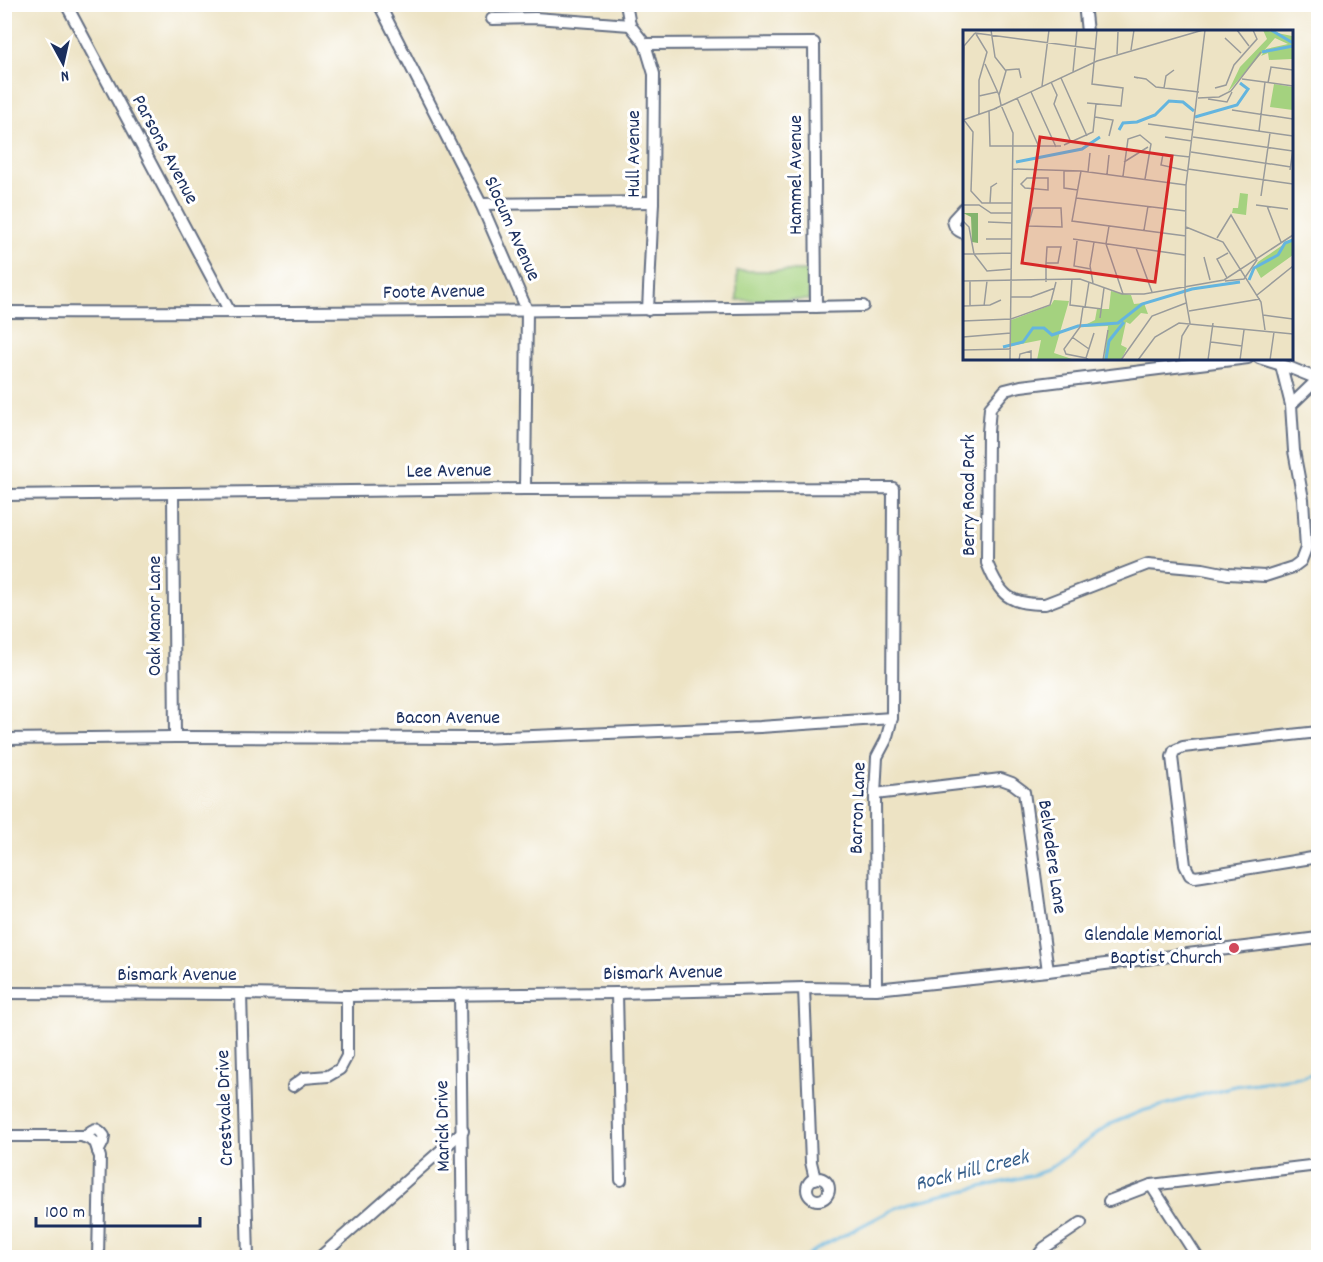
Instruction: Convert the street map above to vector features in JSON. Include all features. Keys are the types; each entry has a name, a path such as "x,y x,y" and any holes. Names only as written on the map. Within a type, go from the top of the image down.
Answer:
{"street":[{"name":"Parsons Avenue","path":"66,4 231,312"},
{"name":"Slocum Avenue","path":"380,4 481,204 527,310 525,489"},
{"name":"Hull Avenue","path":"626,4 630,25 645,44 654,74 653,202 648,310"},
{"path":"1084,4 1087,30"},
{"path":"492,19 535,18 630,25"},
{"name":"Hammel Avenue","path":"645,44 814,43 816,307"},
{"path":"481,204 653,202"},
{"path":"963,209 953,220 954,227 963,233"},
{"name":"Foote Avenue","path":"4,312 648,310 863,306"},
{"name":"Berry Road Park","path":"1232,360 1021,386 1005,390 990,408 987,551 987,563 994,581 1004,594 1018,601 1045,604 1148,564 1265,576 1293,567 1301,561 1306,548 1303,498 1294,451 1292,405 1281,364"},
{"path":"1266,360 1318,378 1292,405"},
{"name":"Lee Avenue","path":"4,495 525,489 893,488"},
{"name":"Barron Lane","path":"876,989 875,794 877,757 886,740 892,718 893,488"},
{"name":"Oak Manor Lane","path":"173,494 174,737"},
{"name":"Bacon Avenue","path":"4,739 480,738 760,727 892,718"},
{"path":"1318,732 1183,747 1174,751 1172,757 1185,865 1190,874 1195,877 1318,857"},
{"name":"Belvedere Lane","path":"875,794 1001,779 1012,783 1024,792 1048,971"},
{"name":"Bismark Avenue","path":"4,993 347,996 804,988 876,989 1048,971 1318,938"},
{"path":"804,988 811,1162 815,1179"},
{"path":"617,993 621,1180"},
{"name":"Crestvale Drive","path":"241,994 248,1257"},
{"name":"Marick Drive","path":"460,994 463,1257"},
{"path":"293,1086 304,1078 328,1076 340,1069 347,1056 347,996"},
{"path":"319,1257 463,1131"},
{"path":"4,1136 92,1143 100,1157 98,1257"},
{"path":"1109,1201 1151,1185 1318,1165"},
{"path":"1151,1185 1198,1257"},
{"path":"1036,1257 1044,1248 1081,1223"}],"green space":[{"path":"737,271 809,271 809,300 737,300"}],"waterway":[{"name":"Rock Hill Creek","path":"804,1258 813,1251 896,1208 1047,1170 1108,1125 1142,1111 1234,1086 1301,1077 1318,1072"}],"place":[{"name":"Glendale Memorial Baptist Church","path":"1234,948"}]}
